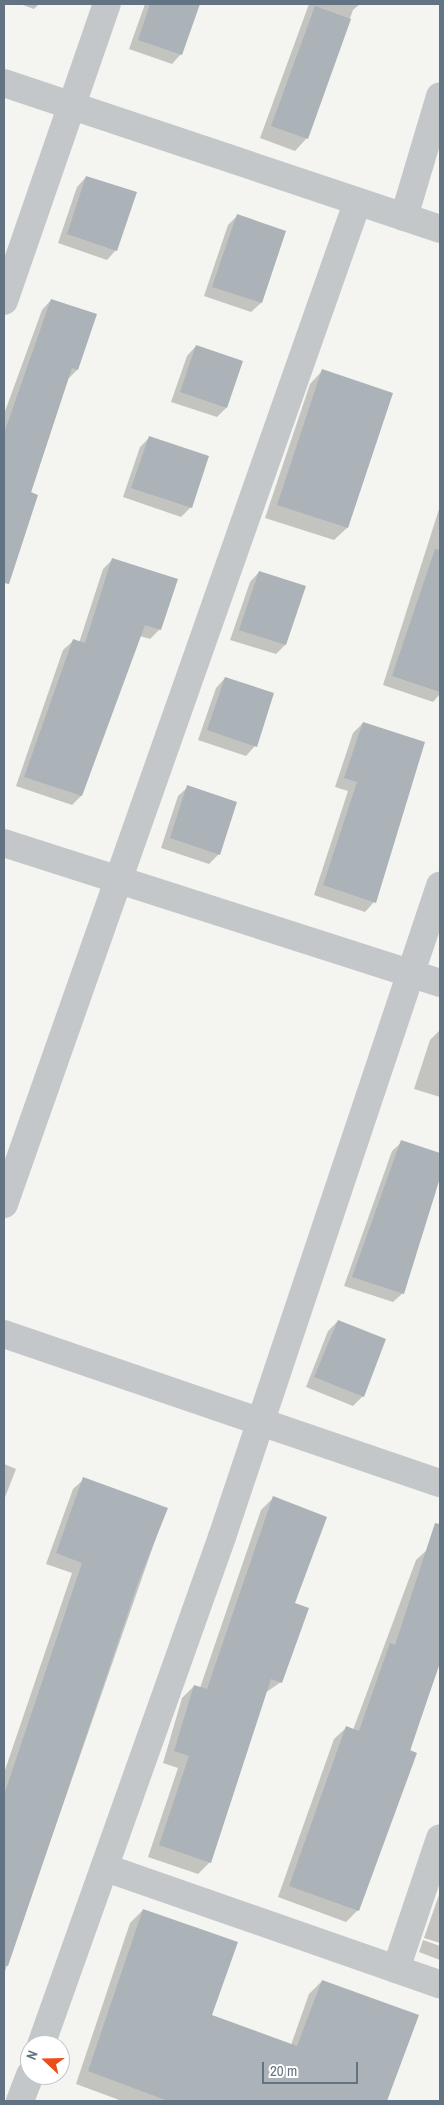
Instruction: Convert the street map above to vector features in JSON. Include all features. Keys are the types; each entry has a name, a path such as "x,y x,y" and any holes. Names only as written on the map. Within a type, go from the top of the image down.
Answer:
{"street":[{"path":"4,301 73,106 106,4"},
{"path":"4,83 440,230"},
{"path":"404,217 440,96"},
{"path":"4,1204 357,203"},
{"path":"4,844 440,983"},
{"path":"46,2035 106,1868 414,974 440,886"},
{"path":"4,1334 440,1483"},
{"path":"396,1968 440,1838"},
{"path":"106,1868 440,1984"},
{"path":"20,2101 26,2085"}],"building":[{"path":"150,4 200,4 182,55 138,40"},
{"path":"315,6 351,19 308,139 271,126"},
{"path":"86,176 137,192 117,251 67,234"},
{"path":"237,214 286,231 262,303 212,287"},
{"path":"51,299 97,314 78,370 72,368 31,492 38,495 9,584 4,583 4,433"},
{"path":"196,345 243,361 227,408 180,392"},
{"path":"322,369 393,393 348,528 277,505"},
{"path":"149,436 209,456 192,508 131,488"},
{"path":"435,549 440,550 440,692 392,676"},
{"path":"112,558 178,579 161,630 145,625 82,796 24,777 73,639 85,643"},
{"path":"259,571 306,586 286,645 239,630"},
{"path":"225,677 274,693 257,747 207,730"},
{"path":"363,722 425,742 376,903 323,885 357,782 344,778"},
{"path":"187,785 237,802 220,855 170,838"},
{"path":"401,1140 440,1153 440,1178 404,1294 352,1277"},
{"path":"338,1320 386,1339 364,1397 314,1377"},
{"path":"83,1477 168,1508 138,1583 8,1966 4,1965 4,1795 82,1563 56,1553"},
{"path":"273,1496 327,1517 295,1603 309,1608 282,1683 271,1679 211,1863 159,1845 189,1756 174,1751 194,1685 207,1689"},
{"path":"435,1523 440,1524 440,1663 410,1750 417,1753 359,1911 289,1886 346,1726 359,1731 390,1643 395,1645"},
{"path":"143,1909 238,1942 212,2015 297,2046 322,1980 419,2015 387,2101 168,2101 88,2071"}]}
